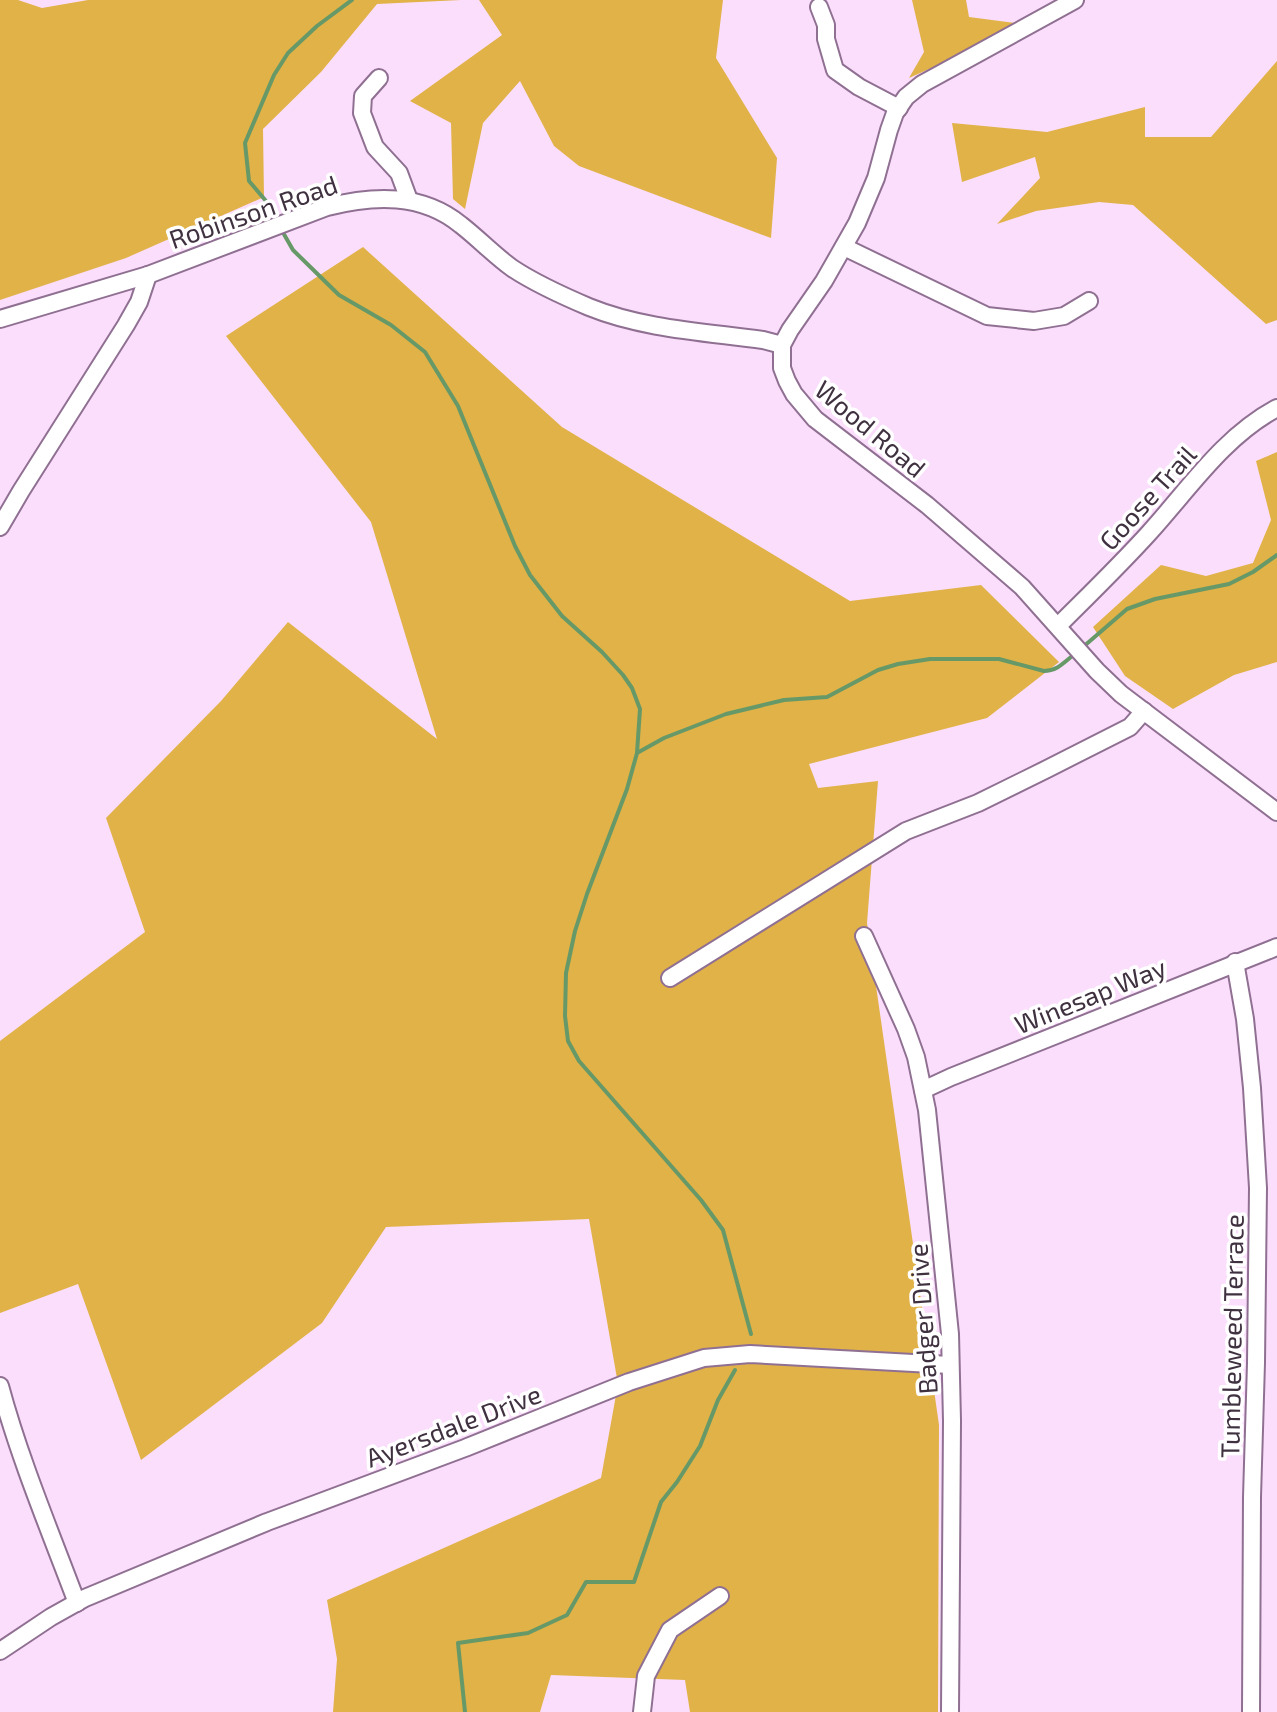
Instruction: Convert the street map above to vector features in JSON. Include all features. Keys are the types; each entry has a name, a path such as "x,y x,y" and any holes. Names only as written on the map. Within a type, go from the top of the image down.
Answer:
{"street":[{"path":"782,345 844,247 872,190 889,130 906,97 922,84 1075,0"},
{"path":"819,7 835,70 899,108"},
{"path":"379,78 363,96 362,113 375,147 399,173 409,200"},
{"name":"Robinson Road","path":"0,319 148,275 291,220 348,202 382,198 409,200 433,207 515,270 591,308 644,323 782,345"},
{"path":"844,247 987,316 1034,321 1064,316 1089,301"},
{"path":"0,527 126,325 139,302 148,275"},
{"name":"Wood Road","path":"782,345 782,368 794,394 807,411 969,540 1022,587 1121,694 1277,812"},
{"name":"Goose Trail","path":"1058,626 1149,533 1224,448 1244,429 1277,408"},
{"path":"670,978 906,831 978,803 1047,769 1130,727 1144,711"},
{"name":"Badger Drive","path":"864,936 906,1029 916,1057 927,1110 950,1334 950,1712"},
{"name":"Winesap Way","path":"923,1090 1277,947"},
{"name":"Tumbleweed Terrace","path":"1235,962 1245,1019 1258,1188 1251,1712"},
{"name":"Ayersdale Drive","path":"0,1651 77,1603 267,1522 465,1448 629,1382 704,1358 750,1354 950,1365"},
{"path":"0,1386 22,1457 77,1603"},
{"path":"642,1712 646,1676 670,1630 720,1596"}],"shaded area":[{"path":"0,0 18,0 42,8 88,0 461,0 377,4 321,72 263,129 264,197 126,258 0,300"},
{"path":"479,0 723,0 716,58 777,158 771,238 579,166 554,146 520,81 483,123 465,209 453,199 451,123 410,101 502,35"},
{"path":"912,0 966,0 969,17 1015,23 992,41 909,78 924,52"},
{"path":"1277,61 1277,320 1266,324 1133,205 1099,202 1036,211 997,224 1040,178 1035,157 962,182 952,123 1047,132 1145,107 1145,137 1211,137"},
{"path":"363,247 562,427 850,601 981,585 1059,662 987,718 809,764 818,788 878,781 867,923 939,1425 938,1712 690,1712 685,1680 551,1675 540,1712 333,1712 337,1659 327,1600 601,1478 618,1384 589,1219 386,1227 322,1323 141,1460 78,1284 0,1313 0,1041 145,932 106,818 221,701 288,622 437,739 371,522 226,336"},
{"path":"1277,452 1277,662 1234,675 1173,709 1125,676 1093,627 1161,565 1206,576 1253,563 1271,520 1256,461"}],"waterway":[{"path":"277,221 266,201 249,181 245,143 274,75 288,53 352,0"},
{"path":"281,229 293,250 339,295 391,325 425,352 458,406 515,546 530,575 562,616 602,652 632,688 640,709 637,753 575,931 566,973 568,1041 579,1061 701,1200 723,1230 751,1334"},
{"path":"1083,647 1127,609 1155,599 1229,584 1277,555"},
{"path":"637,753 664,738 726,714 784,700 827,697 878,670 898,664 930,659 999,659 1049,671 1076,653"},
{"path":"465,1712 458,1643 528,1633 567,1615 586,1582 634,1582 661,1502 700,1446 718,1400 735,1370"}]}
